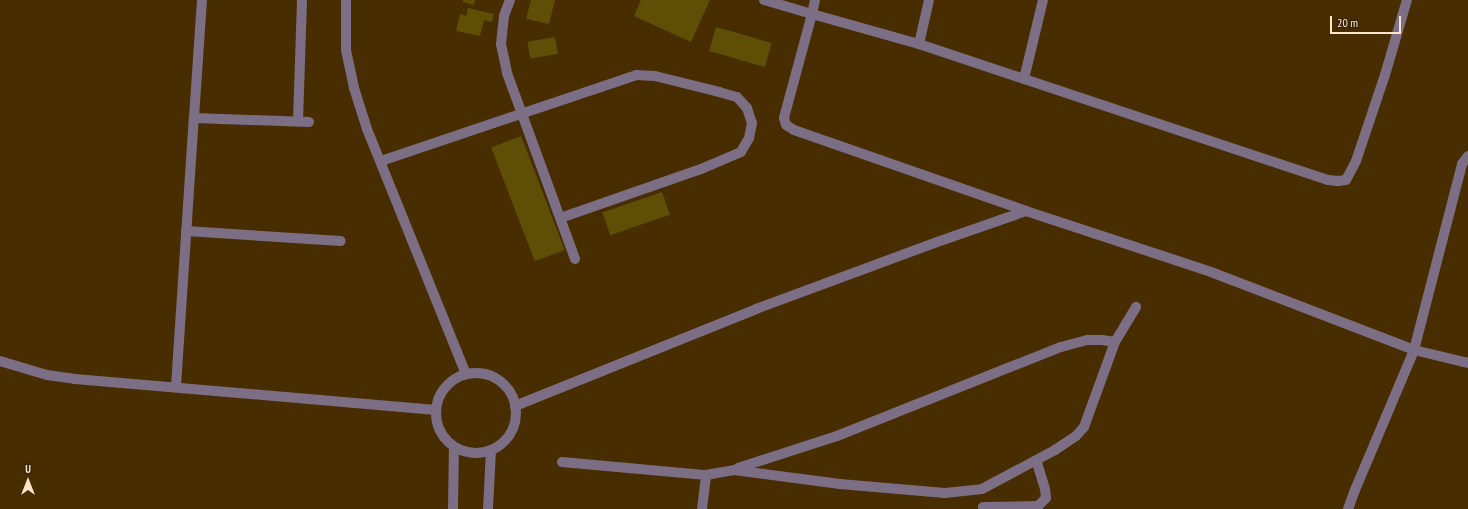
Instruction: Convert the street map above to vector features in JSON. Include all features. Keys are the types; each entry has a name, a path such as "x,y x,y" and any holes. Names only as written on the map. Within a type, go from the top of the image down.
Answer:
{"street":[{"path":"176,386 202,0"},
{"path":"298,121 302,0"},
{"path":"346,0 346,50 354,88 367,129 466,374"},
{"path":"510,0 504,16 501,44 507,73 575,259"},
{"path":"764,0 919,44 1328,180 1346,180 1356,161 1385,75 1407,0"},
{"path":"815,0 784,118 786,125 794,130 1026,211 1211,272 1414,350 1468,363"},
{"path":"919,44 929,0"},
{"path":"1024,79 1043,0"},
{"path":"381,161 522,115 636,75 655,76 737,97 747,108 752,124 749,138 741,152 701,169 560,218"},
{"path":"194,118 309,122"},
{"path":"1348,509 1354,490 1414,350 1462,164 1468,156"},
{"path":"515,406 756,309 1026,211"},
{"path":"186,231 341,241"},
{"path":"734,470 840,484 937,492 982,489 1068,442 1084,427 1115,342 1136,307"},
{"path":"562,462 706,476 734,470 837,436 1061,347 1088,340 1115,342"},
{"path":"0,361 47,375 436,410"},
{"path":"477,373 497,379 506,386 515,406 516,416 508,437 491,450 478,453 466,452 454,447 446,440 436,421 438,400 445,387 456,378 466,374 477,373"},
{"path":"453,509 454,447"},
{"path":"488,509 491,450"},
{"path":"982,489 983,508 1038,506 1046,498 1045,489 1036,460"},
{"path":"702,509 706,476"}],"building":[{"path":"463,0 475,0 474,5 463,2"},
{"path":"531,0 555,0 549,24 526,19"},
{"path":"641,0 710,0 691,42 634,16"},
{"path":"468,8 494,14 492,22 484,20 480,36 456,31 460,14 466,16"},
{"path":"716,27 772,43 765,67 709,51"},
{"path":"555,37 558,54 530,59 527,42"},
{"path":"521,136 565,250 535,261 491,147"},
{"path":"662,192 670,215 610,235 602,213"}]}
